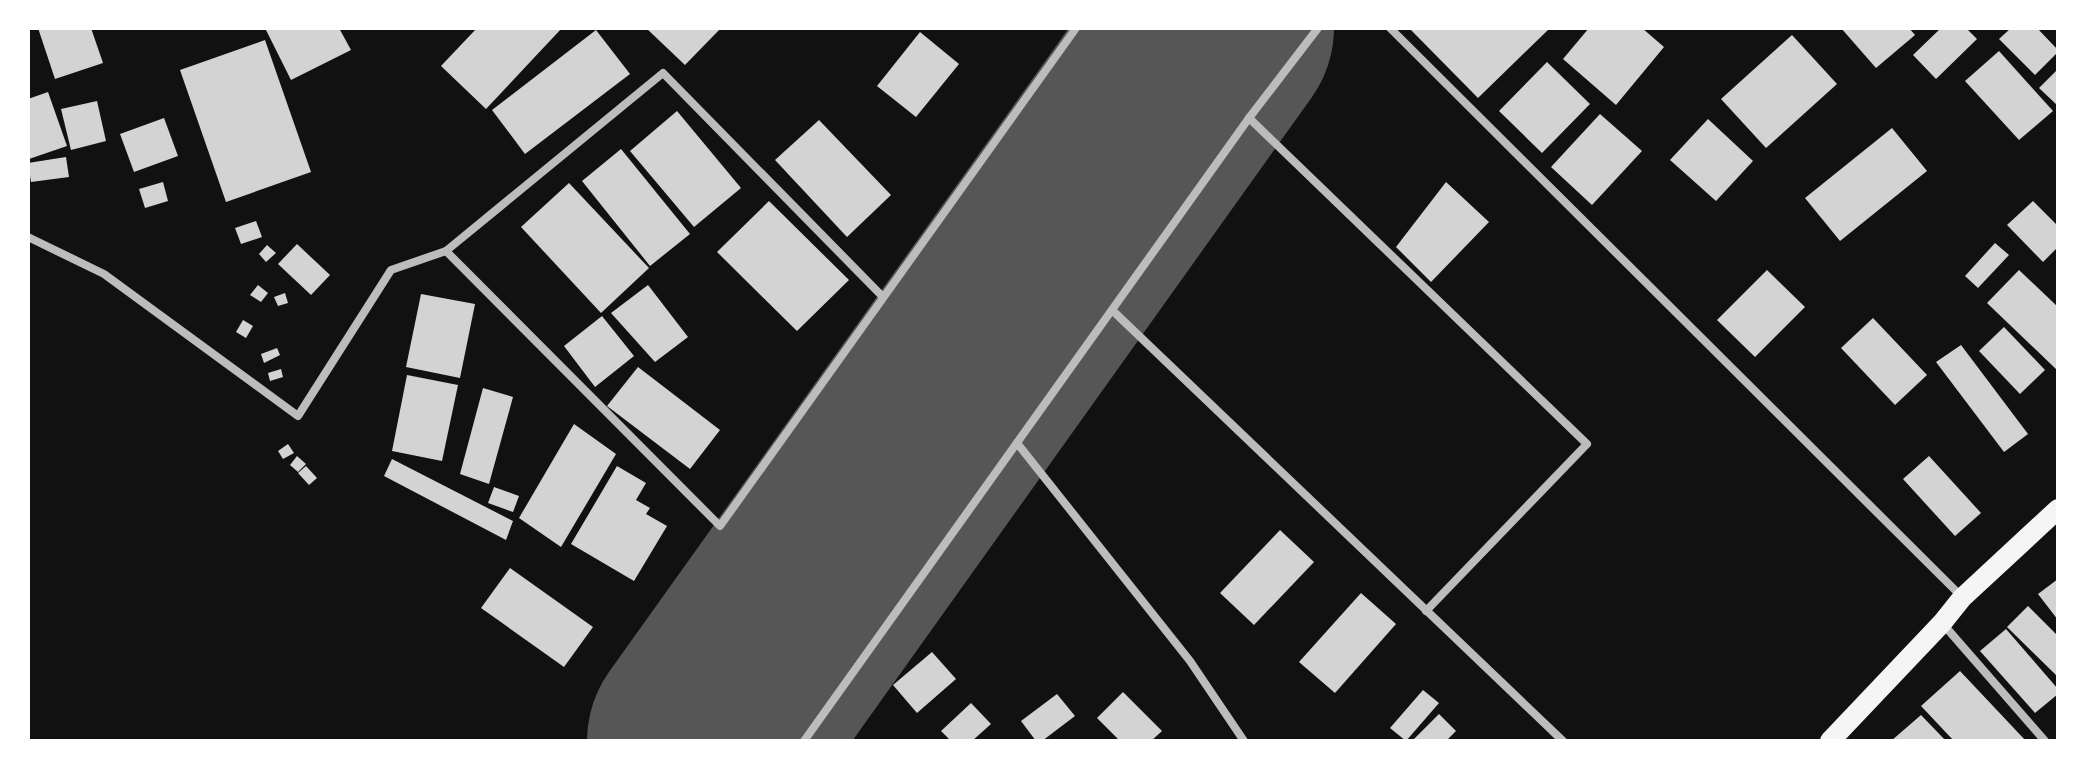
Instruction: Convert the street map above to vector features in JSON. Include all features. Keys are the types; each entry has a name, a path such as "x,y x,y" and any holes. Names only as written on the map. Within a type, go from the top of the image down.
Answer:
{"main road":[{"path":"1830,741 1962,598 2058,509"}],"street":[{"path":"446,251 720,526 1076,28"},
{"path":"804,741 1249,118 1318,28"},
{"path":"1390,28 1962,598"},
{"path":"28,237 104,274 298,416 391,270 446,251 663,73 883,297"},
{"path":"1249,118 1587,444 1426,611"},
{"path":"1112,310 1563,741"},
{"path":"1017,443 1190,661 1244,741"},
{"path":"1942,623 2045,741"}],"building":[{"path":"38,28 91,28 103,63 55,79"},
{"path":"265,28 339,28 351,50 291,80"},
{"path":"477,28 562,28 486,109 441,66"},
{"path":"646,28 721,28 685,65"},
{"path":"1409,28 1550,28 1478,98"},
{"path":"1589,28 1642,28 1664,47 1616,105 1563,59"},
{"path":"1841,28 1909,28 1915,35 1876,68"},
{"path":"1941,28 1966,28 1977,39 1936,79 1913,55"},
{"path":"2011,28 2037,28 2058,50 2035,75 1999,39"},
{"path":"596,30 630,74 525,154 492,110"},
{"path":"920,32 959,64 916,117 877,86"},
{"path":"1792,35 1837,84 1766,148 1721,99"},
{"path":"265,40 311,172 226,202 180,70"},
{"path":"1999,51 2053,111 2019,140 1965,81"},
{"path":"1547,62 1590,104 1542,153 1499,111"},
{"path":"2058,69 2058,106 2039,88"},
{"path":"48,92 67,146 29,159 28,99"},
{"path":"97,101 106,141 71,150 61,109"},
{"path":"677,111 741,188 694,227 630,151"},
{"path":"1600,114 1642,151 1592,205 1551,167"},
{"path":"164,118 178,156 134,172 120,134"},
{"path":"1708,119 1753,161 1716,201 1670,160"},
{"path":"819,120 891,195 847,237 775,160"},
{"path":"1892,128 1927,171 1840,241 1805,198"},
{"path":"621,149 690,234 650,266 582,181"},
{"path":"66,157 69,177 31,182 28,163"},
{"path":"163,182 168,201 145,208 139,189"},
{"path":"1446,182 1489,222 1431,282 1396,247"},
{"path":"569,183 649,268 601,313 521,227"},
{"path":"769,201 849,280 797,331 717,252"},
{"path":"2033,201 2058,226 2058,247 2043,262 2007,225"},
{"path":"256,221 262,237 241,244 235,228"},
{"path":"1995,243 2009,255 1978,288 1965,276"},
{"path":"297,244 330,275 311,295 278,264"},
{"path":"267,245 276,253 266,262 259,254"},
{"path":"1767,270 1805,307 1755,357 1717,320"},
{"path":"2019,270 2058,307 2058,371 1987,303"},
{"path":"258,285 268,293 261,302 250,295"},
{"path":"648,285 688,337 655,362 611,313"},
{"path":"285,293 288,303 278,306 274,297"},
{"path":"421,294 475,304 460,378 406,367"},
{"path":"602,316 634,356 595,387 564,346"},
{"path":"1873,318 1927,375 1895,405 1841,348"},
{"path":"243,320 253,326 246,338 236,332"},
{"path":"2004,327 2045,370 2020,394 1979,351"},
{"path":"1961,345 2028,434 2004,452 1936,362"},
{"path":"277,348 280,355 264,363 261,354"},
{"path":"638,367 720,430 690,469 607,406"},
{"path":"281,369 283,377 270,381 268,373"},
{"path":"407,375 458,385 442,461 392,451"},
{"path":"483,388 513,397 489,484 460,474"},
{"path":"574,424 616,454 561,547 519,518"},
{"path":"288,444 294,453 283,459 278,451"},
{"path":"297,456 306,464 298,472 290,465"},
{"path":"1929,456 1981,513 1955,536 1903,479"},
{"path":"392,459 513,521 506,540 384,476"},
{"path":"306,466 317,478 309,485 298,473"},
{"path":"617,466 646,483 636,500 650,508 646,514 667,526 634,581 571,544"},
{"path":"494,487 519,496 513,512 488,503"},
{"path":"1280,530 1314,562 1254,625 1220,593"},
{"path":"510,568 593,627 564,667 481,608"},
{"path":"2058,579 2058,620 2038,594"},
{"path":"1361,593 1396,624 1335,693 1299,662"},
{"path":"2028,606 2058,636 2058,677 2007,627"},
{"path":"2006,629 2058,689 2058,694 2035,713 1980,651"},
{"path":"932,652 956,679 917,713 893,685"},
{"path":"1960,671 2026,741 1954,741 1921,706"},
{"path":"1423,690 1439,703 1406,741 1390,728"},
{"path":"1123,692 1162,731 1151,741 1120,741 1097,718"},
{"path":"1057,694 1075,716 1042,741 1036,741 1021,721"},
{"path":"971,703 991,724 972,741 951,741 941,731"},
{"path":"1439,714 1456,731 1446,741 1412,741"},
{"path":"1921,715 1946,741 1891,741"}],"runway":[{"path":"706,741 1215,28"}]}
